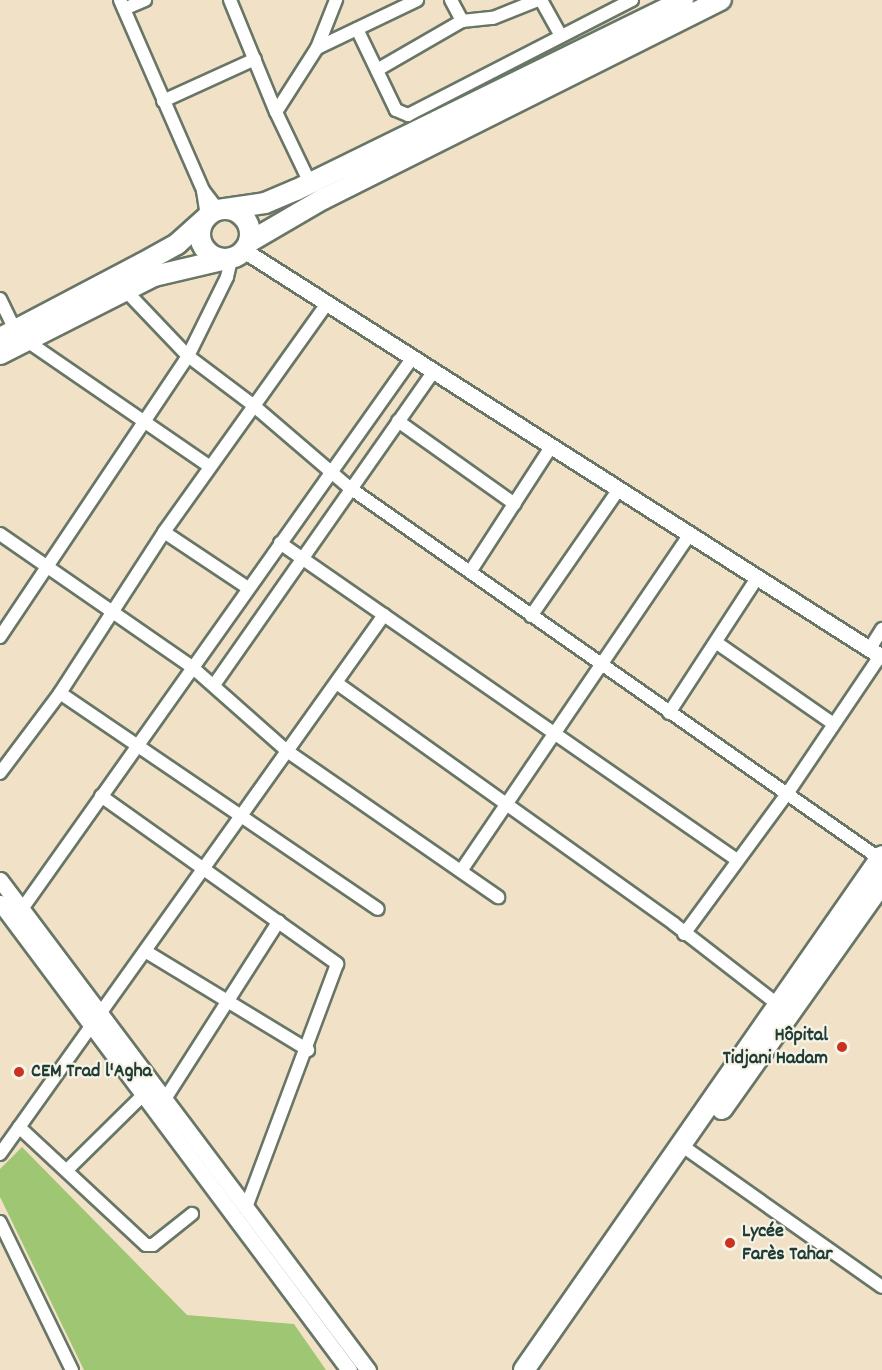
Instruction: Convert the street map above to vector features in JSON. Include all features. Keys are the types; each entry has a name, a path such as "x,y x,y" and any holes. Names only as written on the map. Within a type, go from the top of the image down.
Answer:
{"main road":[{"path":"0,354 14,336 169,249 213,214 265,202 310,183 683,0"},
{"path":"14,336 178,268 237,253 332,194 721,0"},
{"path":"213,214 199,236 202,245 237,253"},
{"path":"213,214 243,217 249,224 237,253"},
{"path":"686,1149 777,1004 881,857"},
{"path":"535,1368 686,1149 882,883"}],"street":[{"path":"145,0 122,5 213,214"},
{"path":"230,0 276,112 310,183"},
{"path":"317,48 417,0"},
{"path":"451,0 462,21"},
{"path":"377,70 462,21 494,18 539,0 561,36"},
{"path":"357,29 396,110 404,115 632,0"},
{"path":"276,112 317,48 331,4"},
{"path":"163,101 255,59"},
{"path":"484,76 494,94"},
{"path":"0,637 188,356 237,253 328,302 877,654"},
{"path":"126,291 188,356 253,405 350,488 669,713 881,857"},
{"path":"0,299 3,314 14,336 210,467"},
{"path":"0,773 60,693 164,532 328,302"},
{"path":"22,909 330,470 413,357"},
{"path":"214,685 301,557 434,371"},
{"path":"398,421 515,504"},
{"path":"470,572 551,447"},
{"path":"531,616 619,489"},
{"path":"164,532 248,588"},
{"path":"0,534 192,667 287,751 498,897"},
{"path":"461,871 689,535"},
{"path":"280,543 737,860"},
{"path":"669,713 717,643 757,578"},
{"path":"0,1154 287,751 338,684 384,615"},
{"path":"684,934 787,794 877,654 882,629"},
{"path":"717,643 832,723"},
{"path":"338,684 507,803 777,1004"},
{"path":"60,693 378,909"},
{"path":"101,796 337,964 308,1050 246,1208"},
{"path":"0,880 97,1019 144,1094 350,1370"},
{"path":"0,903 165,1099 368,1370"},
{"path":"165,1099 225,999 279,921"},
{"path":"145,951 308,1050"},
{"path":"67,1170 144,1094"},
{"path":"20,1126 146,1245 153,1245 192,1214"},
{"path":"686,1149 882,1287"},
{"path":"0,1222 72,1370"}],"green space":[{"path":"22,1147 187,1315 294,1324 326,1370 84,1370 0,1197 0,1169"}],"place":[{"name":"Hôpital Tidjani Hadam","path":"842,1047"},
{"name":"CEM Trad l'Agha","path":"19,1072"},
{"name":"Lycée Farès Tahar","path":"730,1243"}]}
